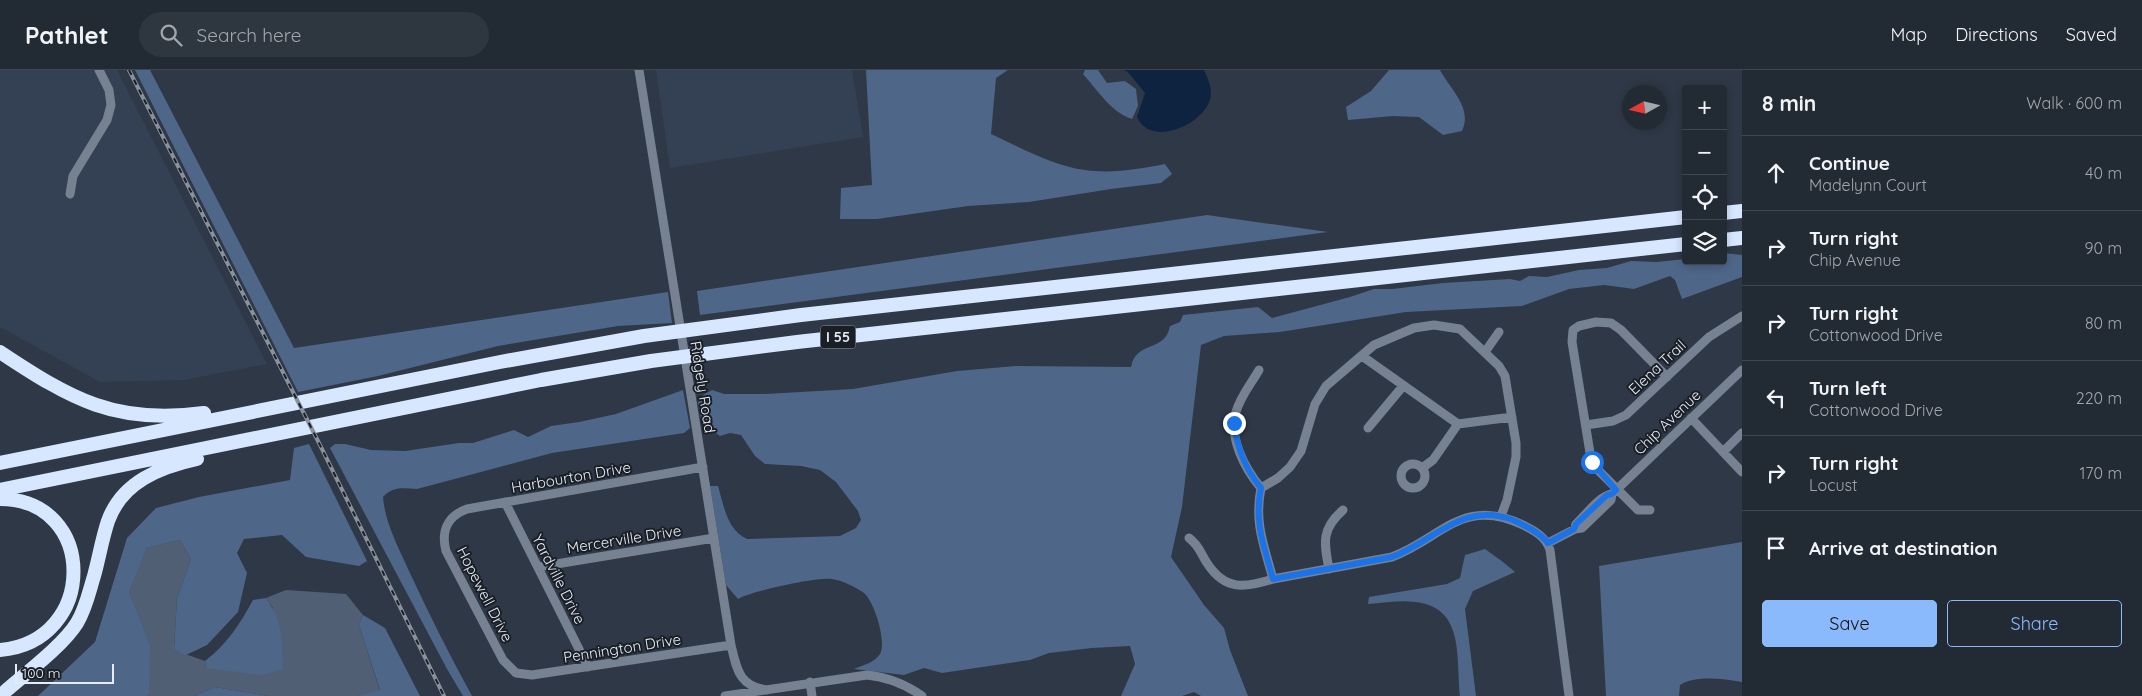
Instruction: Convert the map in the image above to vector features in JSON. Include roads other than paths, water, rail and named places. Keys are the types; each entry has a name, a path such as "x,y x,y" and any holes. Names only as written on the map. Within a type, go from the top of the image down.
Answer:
{"highway":[{"path":"1727,213 1742,211"},
{"name":"I 55","path":"0,463 575,347 718,325 1682,217"},
{"path":"1727,240 1742,238"},
{"name":"I 55","path":"0,490 541,380 728,350 1682,244"},
{"path":"0,352 67,394 81,401 117,412 164,417 284,405"},
{"path":"0,696 61,642 77,623 89,595 108,521 122,499 140,480 151,473 179,463 366,423 389,412"},
{"path":"0,499 28,503 52,518 68,543 74,565 74,579 68,604 61,616 48,631 41,637 21,646 0,650"}],"street":[{"path":"70,194 74,176 107,120 111,105 109,90 99,70"},
{"name":"Ridgely Road","path":"639,70 731,645 738,672 742,678 751,686 767,693"},
{"name":"Elena Trail","path":"1586,425 1622,418 1709,337 1742,316"},
{"path":"1650,510 1638,510 1614,492 1592,462 1572,335 1573,330 1579,326 1602,321 1616,326 1667,377"},
{"path":"1273,579 1258,520 1257,507 1261,488 1278,478 1290,467 1301,450 1320,394 1374,345 1414,328 1434,325 1460,329 1485,352 1505,376 1516,457 1507,500 1501,516"},
{"path":"1485,352 1500,332"},
{"path":"1362,356 1458,424 1512,417"},
{"path":"1259,370 1241,401 1234,423 1242,458 1249,474 1261,488"},
{"name":"Chip Avenue","path":"1548,543 1574,529 1576,524 1602,504 1607,495 1614,492 1742,370"},
{"path":"1368,428 1403,386"},
{"path":"1691,418 1742,472"},
{"path":"1422,468 1433,460 1458,424"},
{"path":"1723,452 1742,433"},
{"name":"Harbourton Drive","path":"448,523 455,514 467,509 702,468"},
{"name":"Yardville Drive","path":"505,502 588,667"},
{"path":"1328,569 1324,543 1326,534 1335,516 1343,510"},
{"path":"1189,538 1199,548 1213,572 1227,583 1254,585 1273,579 1392,557 1408,551 1464,517 1480,514 1501,516 1533,530 1548,543 1569,696"},
{"name":"Hopewell Drive","path":"448,523 444,532 446,551 503,660 516,673"},
{"name":"Mercerville Drive","path":"538,567 714,538"},
{"name":"Pennington Drive","path":"516,673 532,675 731,645"},
{"path":"725,696 767,693 810,682 855,676 878,676 910,688 922,696"},
{"path":"810,682 812,696"}],"railway":[{"path":"129,70 318,441 444,696"}]}
